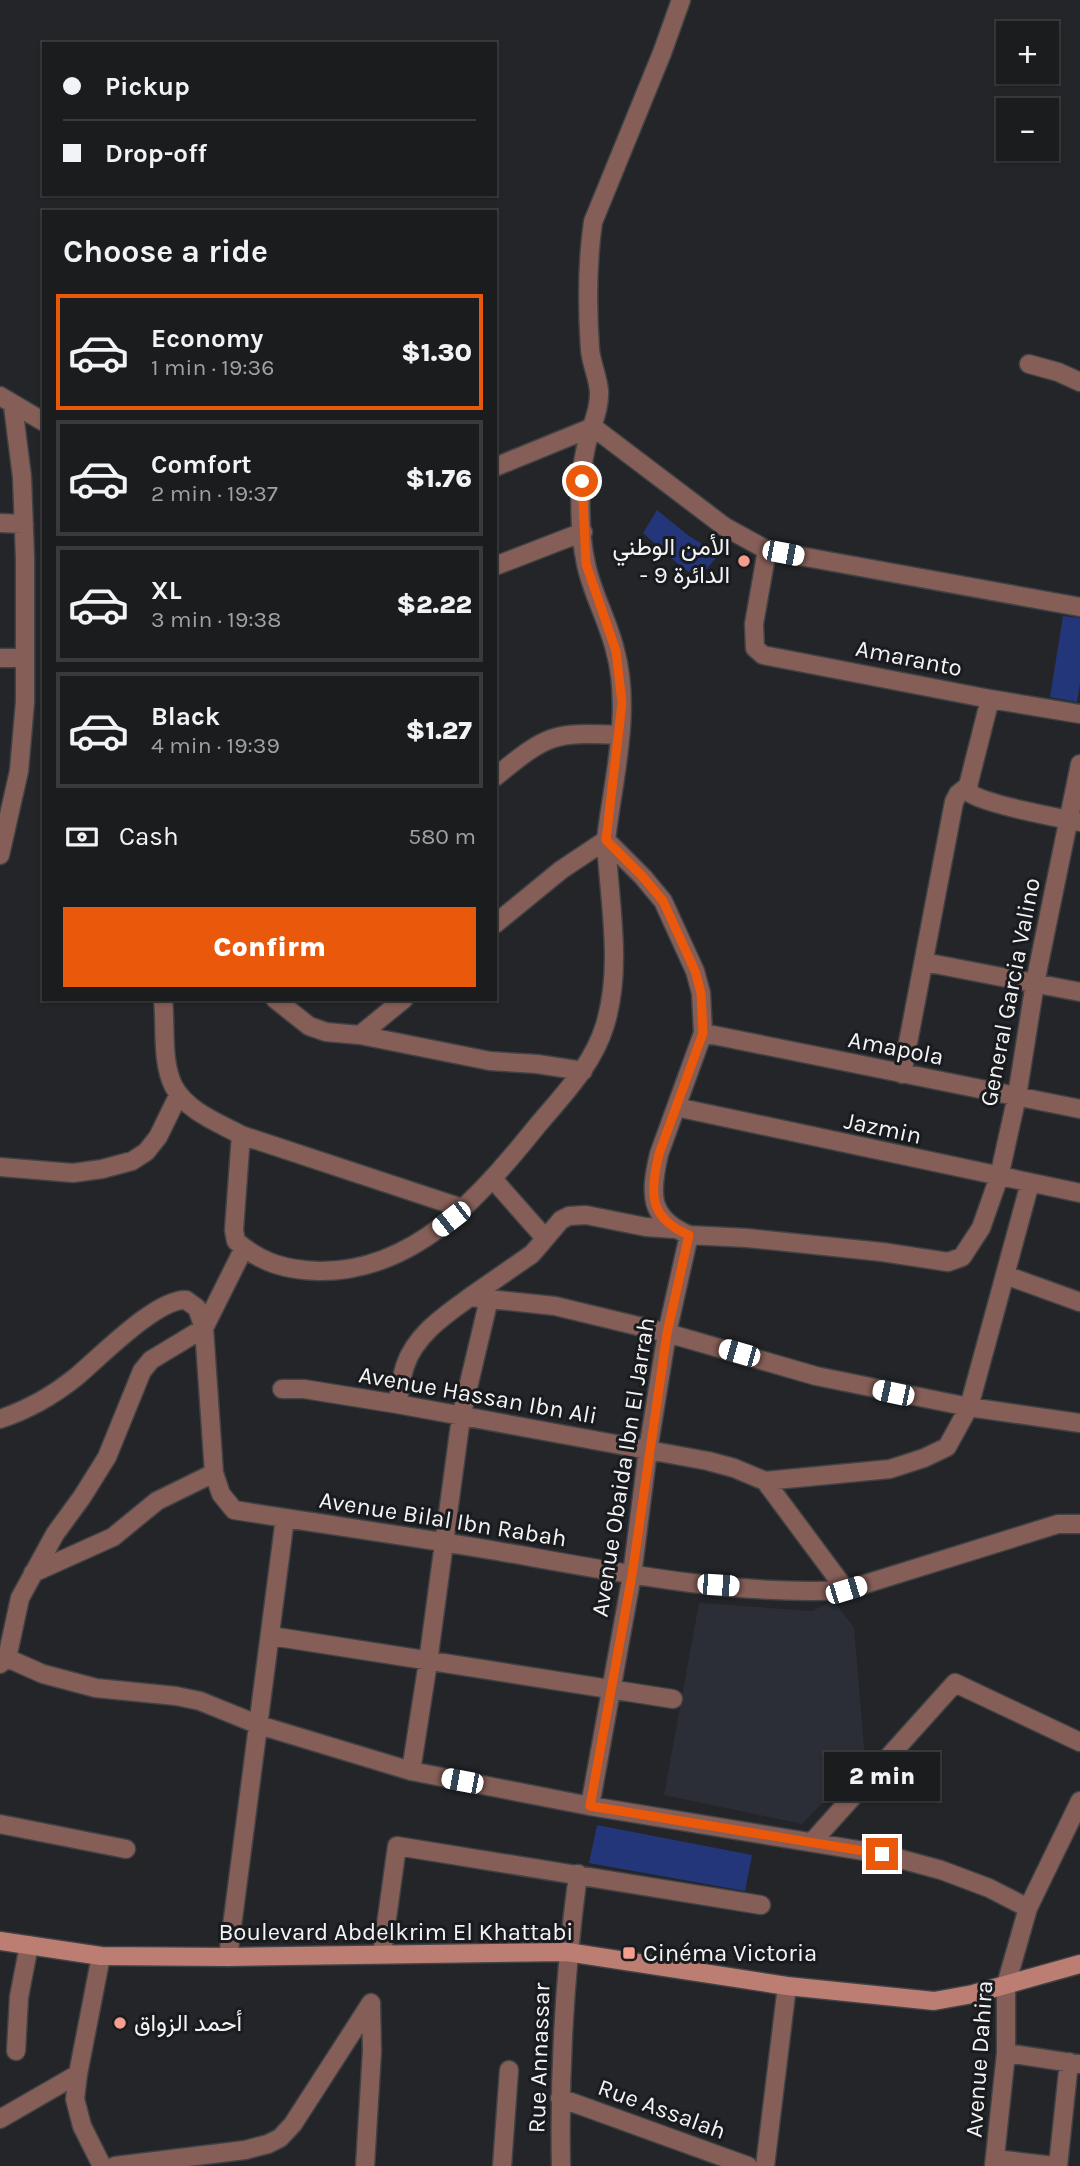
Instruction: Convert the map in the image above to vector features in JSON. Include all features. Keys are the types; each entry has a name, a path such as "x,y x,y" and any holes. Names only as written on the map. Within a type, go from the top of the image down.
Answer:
{"street":[{"path":"242,1135 234,1230 236,1241 270,1263 293,1270 340,1271 380,1261 418,1244 493,1179 583,1072 605,1025 615,954 606,840 622,703 616,651 586,564 583,532 582,481 586,448 598,409 599,390 590,352 587,283 593,222 662,54 681,0"},
{"path":"1029,364 1058,372 1080,382"},
{"path":"0,855 19,771 24,731 22,477 7,412 42,421"},
{"path":"497,466 593,427"},
{"path":"593,427 725,527 767,550 1080,607"},
{"path":"0,523 24,524"},
{"path":"497,565 583,532"},
{"name":"Amaranto","path":"767,550 754,624 755,648 763,655 1080,714"},
{"path":"0,658 25,658"},
{"path":"990,699 968,786 970,793 1074,821"},
{"path":"497,775 536,745 552,737 573,733 619,735"},
{"name":"General Garcia Valino","path":"397,1404 405,1365 414,1349 445,1314 532,1254 561,1220 569,1216 586,1215 682,1232 882,1252 948,1262 962,1257 981,1228 999,1177 1017,1096 1035,983 1074,821 1080,764"},
{"path":"0,771 19,771"},
{"path":"902,1074 954,802 958,794 968,786"},
{"path":"497,922 561,870 606,840"},
{"path":"606,840 663,901 695,971 701,993 703,1033 659,1154 652,1189 658,1212 665,1222 682,1232"},
{"path":"924,962 1080,992"},
{"path":"163,1001 169,1073 179,1094 209,1118 242,1135 462,1208"},
{"path":"281,1001 298,1007 309,1026 326,1032 360,1035 490,1061 537,1064 583,1072"},
{"path":"360,1035 402,1001"},
{"name":"Amapola","path":"703,1033 1080,1109"},
{"path":"0,1167 73,1173 132,1161 146,1152 158,1137 179,1094"},
{"name":"Jazmin","path":"676,1107 1080,1193"},
{"path":"493,1179 545,1238"},
{"name":"Avenue Hassan Ibn Ali","path":"282,1389 304,1389 397,1404 648,1450 734,1468 765,1481 890,1469 947,1447 969,1407 1030,1183"},
{"name":"Avenue Obaida Ibn El Jarrah","path":"590,1806 632,1575 648,1450 682,1232"},
{"path":"244,1248 204,1328 151,1360 142,1371 107,1457 55,1534 20,1598 3,1661 96,1688 200,1701 259,1725 411,1771 590,1806 882,1854 941,1870 989,1888 1028,1908"},
{"path":"1005,1275 1080,1302"},
{"path":"470,1297 555,1306 667,1333 816,1376 969,1407 1080,1423"},
{"path":"411,1771 461,1417 489,1299"},
{"path":"0,1419 57,1391 114,1341 173,1303 181,1300 191,1303 201,1317 204,1328"},
{"name":"Avenue Bilal Ibn Rabah","path":"204,1328 214,1473 221,1494 234,1510 443,1542 632,1575 792,1591 846,1590 1058,1524 1080,1524"},
{"path":"33,1573 113,1537 157,1501 214,1473"},
{"path":"765,1481 846,1590"},
{"path":"228,1958 285,1518"},
{"path":"271,1636 673,1699"},
{"path":"812,1842 955,1684 1080,1742"},
{"name":"Avenue Dahira","path":"995,2162 1006,2053 1006,1984 1028,1908 1080,1801"},
{"path":"0,1824 126,1849"},
{"path":"382,1954 397,1846 761,1905"},
{"path":"567,1952 578,1874"},
{"name":"Boulevard Abdelkrim El Khattabi","path":"0,1941 101,1956 228,1958 567,1952 787,1986 934,2001 973,1994 1080,1964"},
{"path":"16,2051 19,1997 29,1945"},
{"name":"Rue Annassar","path":"561,2166 560,2098 567,1952"},
{"path":"101,1956 75,2099 82,2126 102,2166"},
{"path":"765,2166 787,1986"},
{"path":"115,2166 245,2150 280,2138 293,2124 371,2003 372,2051 365,2166"},
{"path":"995,2162 1056,2166 1074,2063 1006,2053"},
{"path":"502,2166 509,2070"},
{"path":"0,2119 78,2074"},
{"name":"Rue Assalah","path":"560,2098 748,2166"}],"shaded area":[{"path":"833,1601 854,1627 865,1759 802,1824 664,1795 699,1603 812,1611"}],"building":[{"path":"657,510 689,536 719,554 701,576 685,570 643,533"},
{"path":"1063,616 1080,618 1080,683 1077,702 1050,697"},
{"path":"597,1825 752,1855 745,1891 589,1863"}],"place":[{"name":"الأمن الوطني - الدائرة 9","path":"744,561"},
{"name":"Cinéma Victoria","path":"629,1953"},
{"name":"أحمد الزواق","path":"120,2023"}],"route":[{"path":"582,481 586,564 616,651 622,703 606,840 663,901 695,971 701,993 703,1033 659,1154 652,1189 658,1212 665,1222 689,1235 667,1333 632,1575 590,1806 882,1854"}]}
